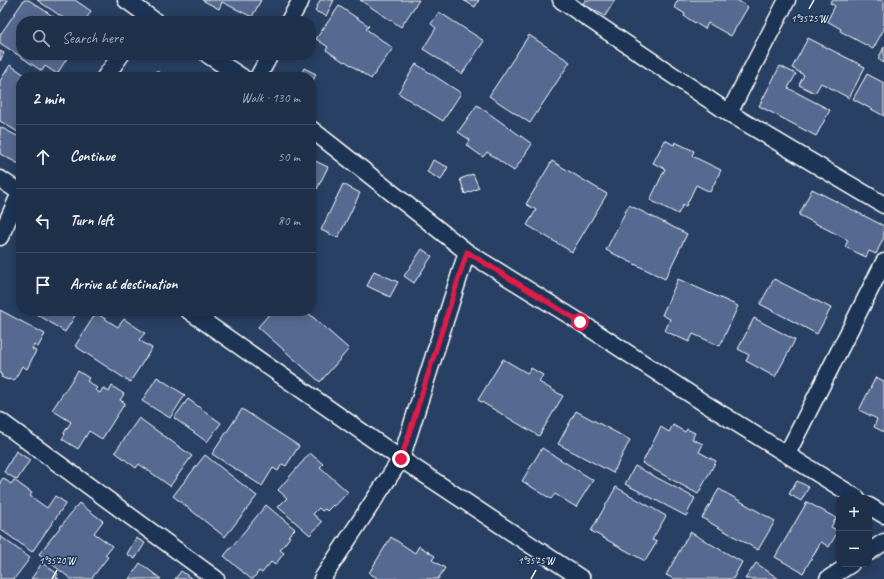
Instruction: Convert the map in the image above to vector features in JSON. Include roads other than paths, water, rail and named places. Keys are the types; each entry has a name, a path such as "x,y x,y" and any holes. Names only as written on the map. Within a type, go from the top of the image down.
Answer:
{"street":[{"path":"126,0 145,16"},
{"path":"292,16 301,0"},
{"path":"561,0 729,113 884,205"},
{"path":"729,113 787,0"},
{"path":"109,72 117,60"},
{"path":"216,60 234,72"},
{"path":"261,72 267,60"},
{"path":"316,133 467,252 580,322 704,403 852,495"},
{"path":"0,179 16,189"},
{"path":"0,236 16,202"},
{"path":"322,579 401,459 467,252"},
{"path":"787,454 884,262"},
{"path":"196,316 401,459 582,579"},
{"path":"0,421 216,579"},
{"path":"872,508 884,515"},
{"path":"872,550 884,542"},
{"path":"828,579 846,567"}]}
